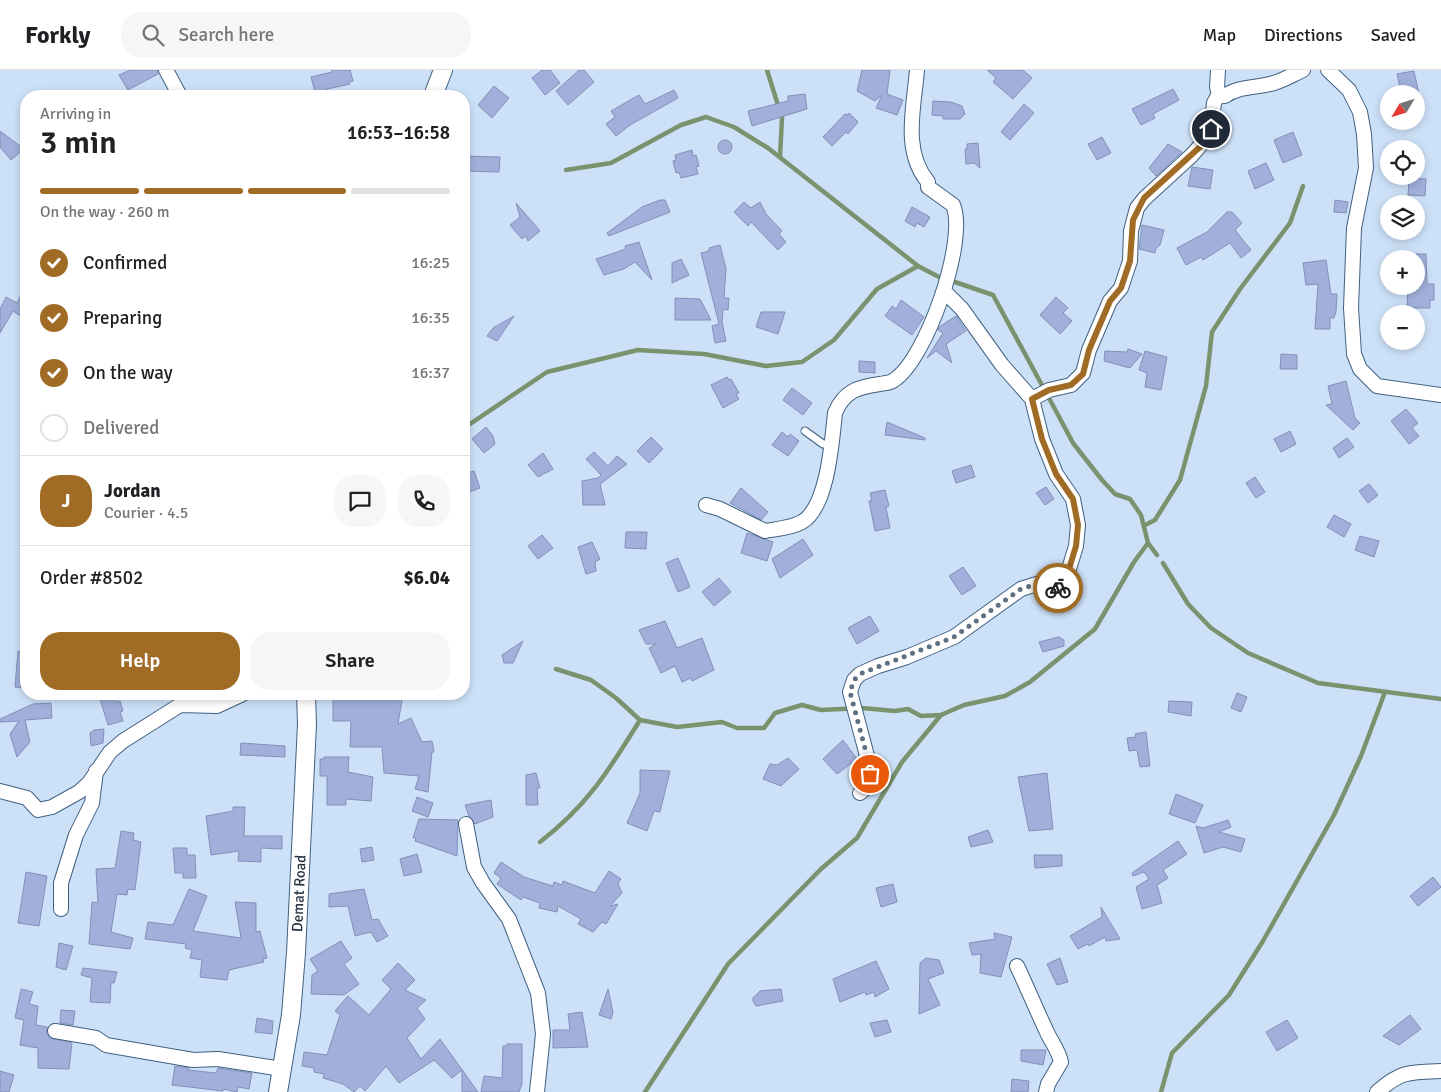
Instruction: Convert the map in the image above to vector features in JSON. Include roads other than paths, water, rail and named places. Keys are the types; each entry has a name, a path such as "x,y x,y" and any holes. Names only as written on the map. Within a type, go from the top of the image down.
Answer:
{"street":[{"path":"166,70 177,90"},
{"path":"435,90 443,70"},
{"path":"706,505 720,509 765,532 803,521 817,502 826,478 835,413 844,397 860,387 893,382 899,377 923,341 944,291 956,239 956,216 949,200 928,187 928,182 921,174 914,158 911,136 917,70"},
{"path":"1218,70 1217,87 1220,94"},
{"path":"1220,94 1225,96 1232,90 1244,90 1274,83 1303,70"},
{"path":"1328,70 1349,90 1360,112 1364,134 1366,168 1354,228 1351,308 1354,354 1360,369 1377,386 1441,395"},
{"path":"1032,399 1049,390 1071,385 1083,374 1089,350 1110,301 1121,288 1130,261 1131,230 1137,208 1144,198 1192,155 1206,139 1211,129 1214,103 1220,94"},
{"path":"860,793 868,786 870,774 850,692 854,680 860,674 954,637 1021,589 1040,583 1059,588 1064,581 1076,546 1078,525 1073,499 1056,474 1042,439 1032,399 1002,365 962,309 944,291"},
{"path":"0,790 27,798 38,810 52,807 79,792 110,752 123,741 180,705 217,706 230,700"},
{"name":"Demat Road","path":"278,1092 291,1015 296,953 307,724 306,700"},
{"path":"61,909 61,883 76,835 92,803 96,771"},
{"path":"466,824 474,867 509,919 538,993 543,1034 537,1092"},
{"path":"1017,966 1038,1009 1046,1031 1059,1053 1061,1062 1048,1084 1046,1092"},
{"path":"55,1031 96,1038 106,1045 193,1060 218,1060 282,1070"},
{"path":"1377,1092 1394,1077 1407,1073 1441,1071"}],"lane":[{"path":"805,431 823,444 831,444"}],"waterway":[{"path":"767,70 782,118 780,157"},
{"path":"566,170 611,163 681,125 706,117 734,127 768,148 918,266"},
{"path":"1145,525 1155,520 1180,480 1206,386 1212,332 1240,289 1290,223 1303,186"},
{"path":"470,424 547,372 638,350 704,354 766,366 802,362 834,340 877,289 918,266 939,277"},
{"path":"952,281 993,295 1043,387"},
{"path":"1049,398 1073,443 1102,480 1115,494 1130,499 1141,515 1148,543 1157,555"},
{"path":"556,669 591,680 616,698 640,720 677,727 722,722 737,728 764,728 775,713 802,705 821,710 862,708 895,711 908,709 921,716 941,715 964,705 1005,696 1030,682 1095,629 1134,562 1148,543"},
{"path":"1163,563 1188,604 1211,628 1248,653 1318,683 1441,699"},
{"path":"1161,1092 1172,1053 1229,995 1263,941 1334,815 1361,756 1385,692"},
{"path":"645,1092 728,964 821,869 857,838 902,762 941,715"},
{"path":"540,842 585,800 607,771 640,720"}]}
